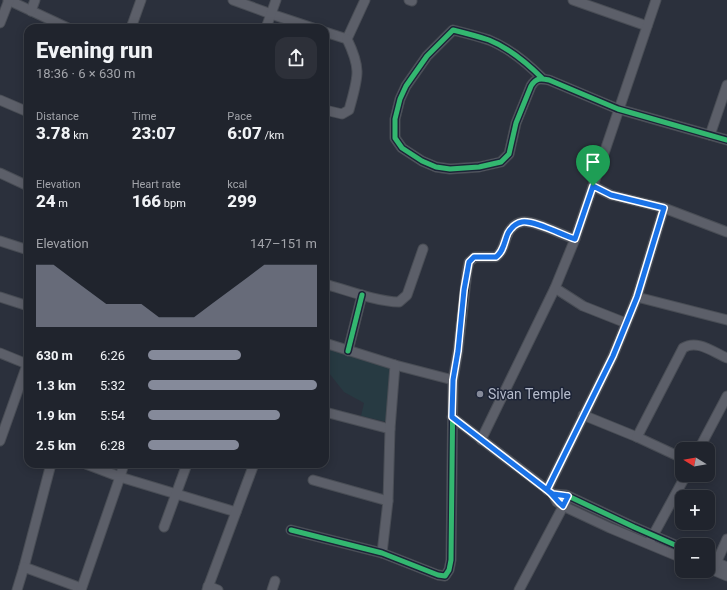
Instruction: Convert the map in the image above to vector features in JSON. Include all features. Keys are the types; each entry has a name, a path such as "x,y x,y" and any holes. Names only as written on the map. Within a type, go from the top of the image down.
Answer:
{"street":[{"path":"0,23 8,0 58,24"},
{"path":"31,11 35,0"},
{"path":"133,24 141,0"},
{"path":"233,0 301,24"},
{"path":"267,24 276,0"},
{"path":"347,39 365,0"},
{"path":"574,0 647,26"},
{"path":"596,8 602,0"},
{"path":"481,440 555,288 575,239 656,0"},
{"path":"542,78 534,81 531,86 516,123 509,154 501,162 461,169 436,167 422,161 402,148 395,138 395,119 400,100 406,86 427,56 453,30 490,40 502,46 530,66 542,78 618,109 727,140"},
{"path":"329,33 347,39 354,53 358,71 350,110 342,114 329,111"},
{"path":"710,135 727,84"},
{"path":"0,100 24,110"},
{"path":"0,173 24,184"},
{"path":"593,186 611,195 664,208 727,232"},
{"path":"550,492 583,415 613,356 637,297 664,208"},
{"path":"291,530 382,553 438,576 445,576 449,570 450,560 453,380 469,262 474,257 496,257 503,249 512,227 522,222 533,223 575,239"},
{"path":"0,241 24,249"},
{"path":"329,285 362,295 399,302 403,300 407,294 423,249"},
{"path":"555,288 583,306 626,323"},
{"path":"348,351 362,295"},
{"path":"0,297 24,305"},
{"path":"637,297 727,320"},
{"path":"329,344 453,380"},
{"path":"637,436 683,348 688,345 699,345 727,358"},
{"path":"0,353 24,362"},
{"path":"382,553 388,501 390,429 395,364"},
{"path":"0,441 24,374"},
{"path":"703,442 727,396"},
{"path":"329,413 390,429"},
{"path":"583,415 637,436 675,455"},
{"path":"452,417 550,492 557,502 563,506 675,555"},
{"path":"17,590 50,468"},
{"path":"96,468 120,477 236,512"},
{"path":"24,567 81,589 123,468"},
{"path":"164,527 186,468"},
{"path":"218,590 207,588 252,468"},
{"path":"313,480 388,501"},
{"path":"648,544 654,536 682,482"},
{"path":"550,492 568,496 675,545"},
{"path":"519,590 568,496"},
{"path":"715,558 727,539"},
{"path":"715,566 727,567"},
{"path":"715,568 727,576"}],"shaded area":[{"path":"329,347 390,365 387,422 361,416 364,403 344,392 329,373"}],"cycle path":[{"path":"542,78 517,56 504,47 489,40 453,30 427,56 406,86 400,99 395,119 395,138 402,148 422,161 436,167 450,169 479,167 501,162 509,154 516,123 531,86 535,81 541,79 549,80 618,109 727,140"},
{"path":"291,530 382,553 438,575 445,576 449,570 451,560 453,380 469,262 475,257 496,257 503,248 510,230 515,225 522,222 541,225 575,239"},
{"path":"348,351 362,295"},
{"path":"553,494 566,495 675,545"}],"place":[{"name":"Sivan Temple","path":"480,394"}],"route":[{"path":"593,186 575,239 533,223 522,222 512,227 500,254 492,258 482,256 474,257 469,262 453,380 452,417 481,440 547,490 553,494 557,502 563,506 568,496 553,494 547,490 613,356 637,297 664,208 611,195 593,186"}]}
